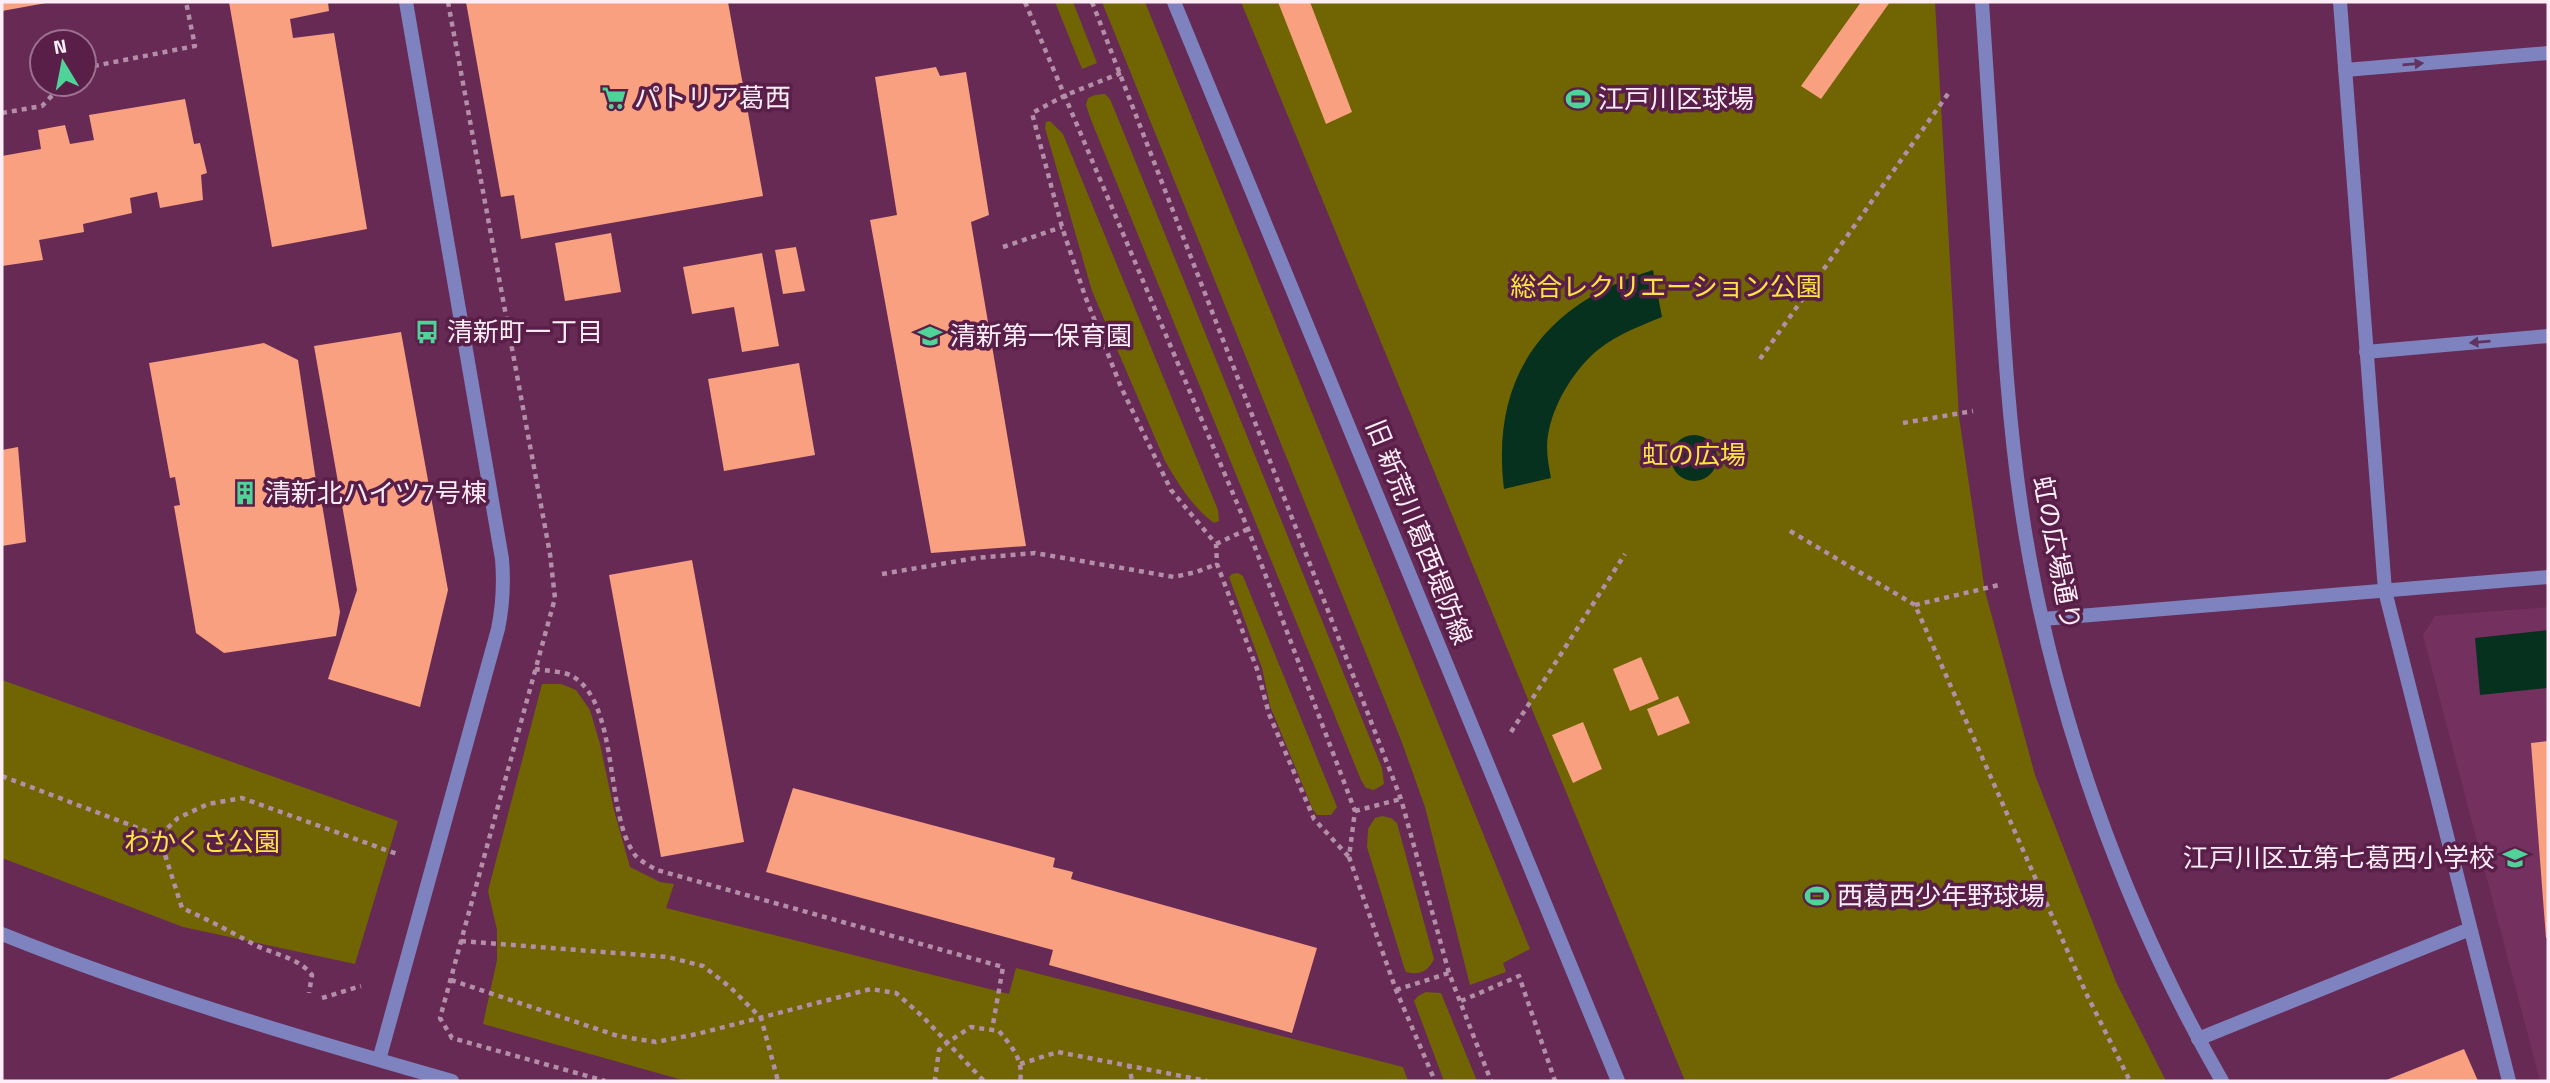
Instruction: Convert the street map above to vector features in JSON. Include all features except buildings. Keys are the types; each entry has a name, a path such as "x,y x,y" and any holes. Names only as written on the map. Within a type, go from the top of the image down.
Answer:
{"street":[{"path":"379,1060 498,629 504,581 406,2"},
{"name":"旧 新荒川葛西堤防線","path":"1174,2 1618,1081"},
{"name":"虹の広場通り","path":"1982,2 2007,397 2021,508 2043,619 2071,729 2106,835 2148,939 2222,1081"},
{"path":"2340,2 2385,591 2509,1081"},
{"path":"2345,70 2548,53"},
{"path":"2366,352 2548,336"},
{"path":"2043,619 2548,577"},
{"path":"2198,1039 2470,929"},
{"path":"2,934 59,957 314,1041 453,1081"}],"path":[{"path":"98,65 195,46 186,2"},
{"path":"448,2 550,554 555,598 440,1018 453,1038 605,1081"},
{"path":"1025,2 1248,529 1355,811 1349,857"},
{"path":"1092,2 1401,799 1449,973 1491,1081"},
{"path":"1121,74 1066,95 1032,113 1062,227 1085,296 1121,387 1171,490 1216,544 1217,564 1257,669 1269,714 1314,820 1349,857 1396,990 1435,1081"},
{"path":"1760,359 1950,91"},
{"path":"2,113 42,106 50,98"},
{"path":"1003,247 1062,227"},
{"path":"1903,423 1973,411"},
{"path":"1216,544 1248,529"},
{"path":"1790,531 1915,605 2086,993 2130,1081"},
{"path":"882,575 976,558 1035,553 1174,577 1217,564"},
{"path":"1511,732 1625,554"},
{"path":"1915,605 1999,585"},
{"path":"536,669 572,675 590,693 608,743 620,821 635,855 657,870 1003,967 992,1030"},
{"path":"2,776 159,836"},
{"path":"159,836 178,818 208,804 242,798 397,854"},
{"path":"1355,811 1401,799"},
{"path":"159,836 182,908 257,946 304,965 312,975 310,993"},
{"path":"461,941 668,957 704,966 761,1018 778,1081"},
{"path":"1396,990 1449,973"},
{"path":"1461,1001 1519,976 1555,1081"},
{"path":"451,980 618,1037 656,1042 871,989 897,993 984,1081"},
{"path":"322,998 361,986"},
{"path":"937,1081 939,1051 971,1027 999,1031 1016,1052 1022,1071 1020,1081"},
{"path":"1020,1064 1058,1052 1207,1081"},
{"path":"1129,1064 1132,1081"}],"shaded area":[{"path":"1653,270 1662,317 1606,344 1590,356 1575,375 1561,396 1549,430 1547,448 1551,478 1504,489 1502,448 1506,411 1517,378 1533,349 1555,324 1583,302 1615,284"},
{"path":"1694,435 1710,442 1717,458 1710,474 1694,481 1678,474 1671,458 1678,442"},
{"name":"江戸川区立第七葛西小学校","path":"2548,607 2548,1081 2540,1081 2423,635 2435,616"},
{"path":"2548,630 2548,688 2480,695 2475,638"}],"green space":[{"path":"1055,2 1073,2 1097,63 1082,69"},
{"path":"1102,2 1145,2 1530,949 1503,963 1506,972 1470,985 1425,807 1401,740"},
{"name":"総合レクリエーション公園","path":"1241,2 1935,2 1959,417 1985,591 2035,775 2116,982 2166,1081 1685,1081"},
{"path":"1105,94 1110,99 1382,768 1384,784 1374,790 1366,788 1361,780 1091,120 1086,105 1088,98"},
{"path":"1050,121 1063,134 1218,510 1219,521 1214,523 1199,510 1165,461 1092,291 1045,128 1046,122"},
{"path":"1238,573 1243,576 1337,807 1331,815 1317,815 1313,810 1270,706 1262,668 1229,577"},
{"name":"わかくさ公園","path":"2,680 398,821 355,964 183,927 2,858"},
{"path":"542,684 561,684 576,690 590,710 630,867 660,882 674,884 666,908 1009,994 1016,968 1403,1067 1408,1081 686,1081 483,1024 497,960 497,930 488,891"},
{"path":"1382,816 1397,823 1434,959 1429,967 1419,973 1406,972 1367,847 1368,829 1375,818"},
{"path":"1426,992 1441,993 1477,1081 1444,1081 1414,1001"}],"place":[{"name":"パトリア葛西","path":"614,98"},
{"name":"江戸川区球場","path":"1578,99"},
{"name":"清新町一丁目","path":"427,332"},
{"name":"清新第一保育園","path":"930,336"},
{"name":"清新北ハイツ7号棟","path":"245,493"},
{"name":"江戸川区立第七葛西小学校","path":"2515,858"},
{"name":"西葛西少年野球場","path":"1817,896"}],"park label":[{"name":"虹の広場","path":"1694,455"}]}
